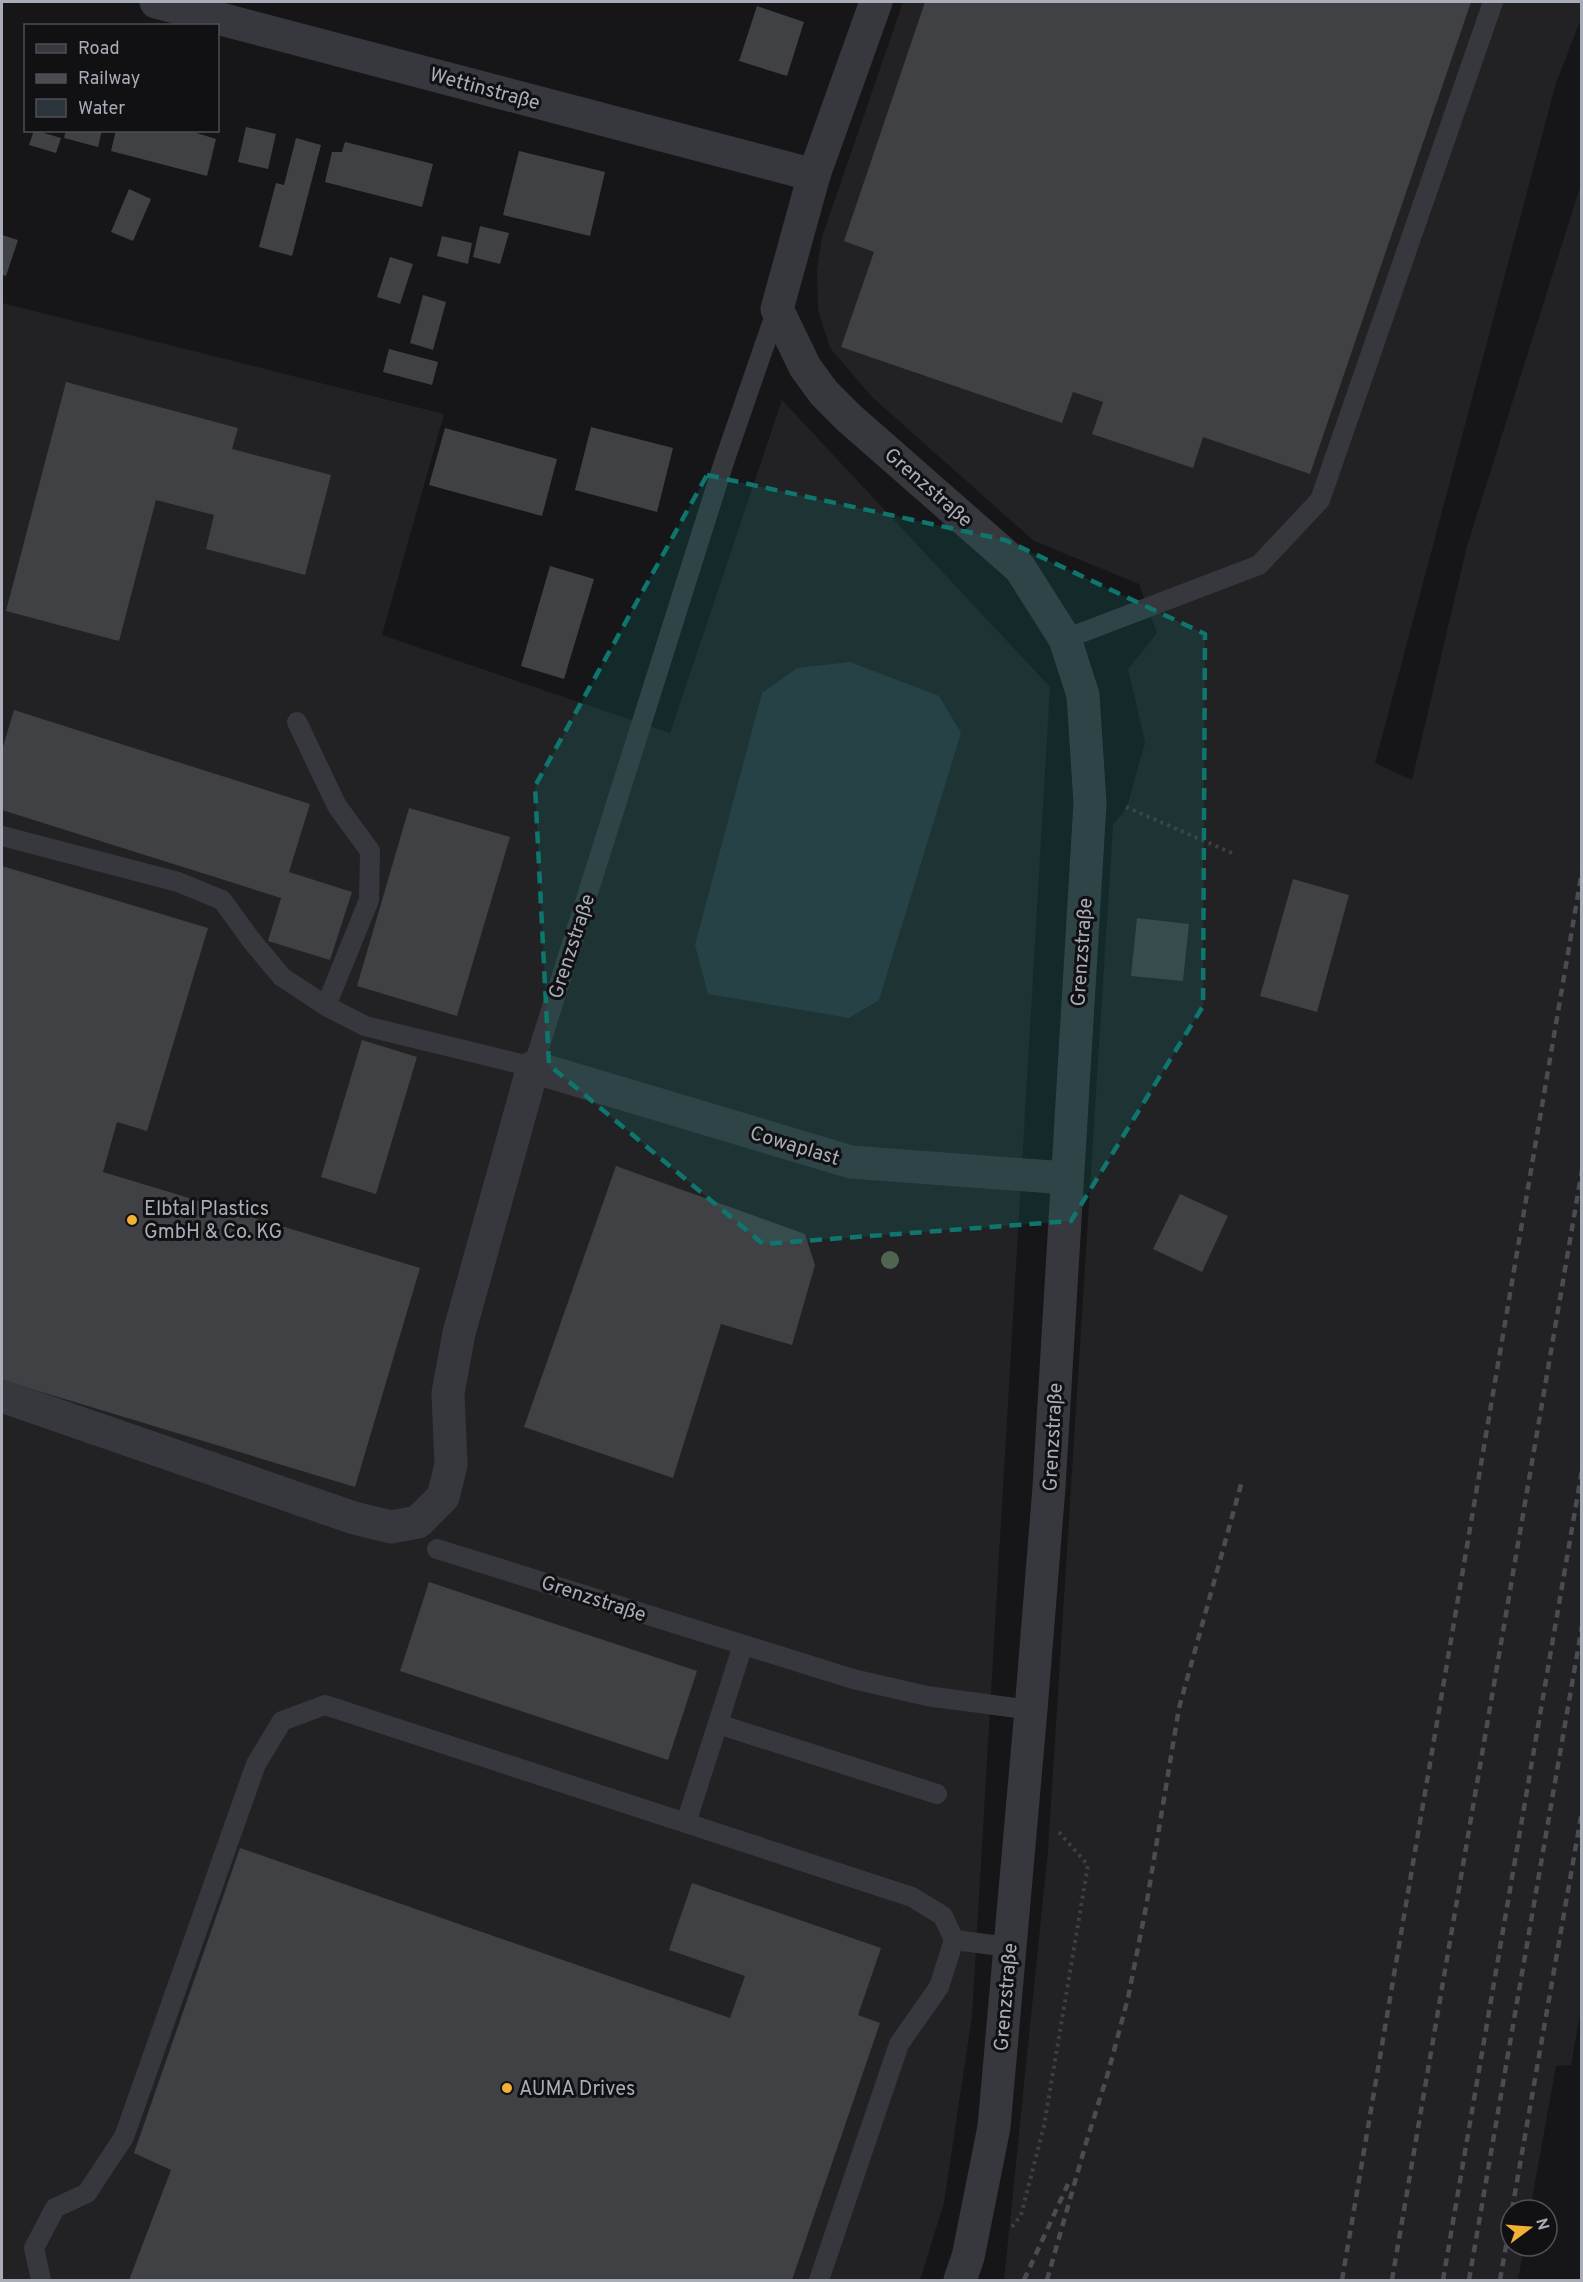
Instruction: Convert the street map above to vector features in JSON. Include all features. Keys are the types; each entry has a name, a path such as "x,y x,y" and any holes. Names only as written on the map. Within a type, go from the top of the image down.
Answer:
{"street":[{"name":"Wettinstraße","path":"156,2 814,175"},
{"name":"Grenzstraße","path":"876,2 814,175 777,309 805,367 824,393 849,418 1020,568 1065,639 1083,695 1090,803 1049,1487 1031,1710 994,2127 968,2257 960,2280"},
{"name":"Grenzstraße","path":"2,1396 354,1518 391,1527 418,1522 443,1497 451,1464 448,1393 459,1333 532,1066"},
{"name":"Cowaplast","path":"532,1066 851,1162 1066,1179"}],"lane":[{"path":"1065,639 1259,565 1320,500 1493,2"},
{"name":"Grenzstraße","path":"532,1066 724,462 777,309"},
{"path":"297,722 337,806 370,851 369,900 326,1006"},
{"path":"2,836 178,882 222,900 282,977 326,1006 365,1026 532,1066"},
{"name":"Grenzstraße","path":"437,1549 853,1678 927,1696 1031,1710"},
{"path":"686,1823 743,1645"},
{"path":"41,2280 34,2248 55,2208 87,2193 124,2137 256,1764 282,1721 325,1705 912,1897 943,1916 954,1940 939,1987 899,2044 819,2280"},
{"path":"718,1724 937,1794"},
{"path":"954,1940 1009,1947"}],"path":[{"path":"1090,803 1127,807 1232,854"},
{"path":"1007,2234 1021,2215 1044,2126 1088,1865 1052,1823"}],"highlighted area":[{"path":"707,475 1005,540 1205,634 1203,1006 1071,1221 763,1244 549,1065 535,786"}],"shaded area":[{"path":"903,2 1581,2 1581,19 1556,83 1375,763 1412,780 1467,546 1581,184 1582,2004 1571,2065 1556,2066 1532,2198 1499,2198 1499,2258 1522,2258 1518,2280 1004,2280 1048,1850 1113,825 1127,807 1145,742 1128,669 1157,633 1139,584 1034,541 872,397 830,348 818,310 817,270 822,237"},
{"path":"2,303 444,414 382,635 670,733 782,400 1050,687 972,2016 944,2203 920,2280 2,2280"}],"water":[{"path":"850,662 939,696 961,733 879,1000 849,1018 708,994 695,945 762,693 797,668"}],"building":[{"path":"925,2 1471,2 1310,474 1203,437 1193,468 1092,434 1103,402 1073,392 1062,423 841,347 874,252 844,241"},
{"path":"757,6 804,22 787,76 739,61"},
{"path":"246,127 276,134 268,169 238,162"},
{"path":"33,132 61,138 56,153 29,145"},
{"path":"66,132 102,132 98,147 64,138"},
{"path":"116,132 193,132 216,139 207,176 111,151"},
{"path":"296,138 321,145 292,256 259,247 276,183 284,185"},
{"path":"345,142 433,164 422,207 325,182 332,152 342,152"},
{"path":"519,151 605,172 590,236 503,215"},
{"path":"129,189 151,199 133,241 111,232"},
{"path":"480,226 509,233 500,264 473,257"},
{"path":"2,235 18,240 6,276 2,275"},
{"path":"442,236 472,243 468,264 437,256"},
{"path":"390,257 413,264 400,304 377,297"},
{"path":"423,295 446,302 433,350 410,343"},
{"path":"389,349 438,362 432,385 383,372"},
{"path":"66,382 238,428 232,449 331,475 305,575 206,549 214,515 156,500 119,641 6,611"},
{"path":"591,427 673,448 657,512 575,490"},
{"path":"445,428 557,459 542,516 429,485"},
{"path":"550,566 594,579 564,679 521,666"},
{"path":"14,710 310,804 289,872 352,892 330,960 268,941 281,898 2,810 2,750"},
{"path":"409,808 510,837 457,1016 357,986"},
{"name":"Elbtal Plastics GmbH & Co. KG","path":"2,866 208,928 147,1131 117,1122 103,1172 420,1268 355,1487 2,1380"},
{"path":"1293,879 1349,895 1317,1012 1260,996"},
{"path":"1137,918 1189,924 1183,981 1131,976"},
{"path":"362,1040 417,1057 376,1194 321,1177"},
{"path":"616,1166 805,1234 815,1265 792,1345 721,1324 673,1478 524,1427"},
{"path":"1180,1194 1228,1216 1202,1272 1153,1249"},
{"path":"429,1582 697,1671 668,1760 400,1671"},
{"name":"AUMA Drives","path":"240,1848 730,2018 745,1976 669,1950 692,1883 881,1948 858,2015 880,2023 792,2280 129,2280 171,2170 134,2153"}],"railway":[{"path":"1342,2280 1582,871"},
{"path":"1392,2280 1582,1170"},
{"path":"1443,2280 1582,1470"},
{"path":"1047,2280 1128,1998 1146,1907 1179,1708 1242,1481"},
{"path":"1469,2280 1582,1626"},
{"path":"1514,2198 1582,1811"},
{"path":"1024,2280 1068,2184"},
{"path":"1500,2280 1504,2258"}],"place":[{"name":"Elbtal Plastics GmbH & Co. KG","path":"132,1220"},
{"name":"AUMA Drives","path":"507,2088"}]}
